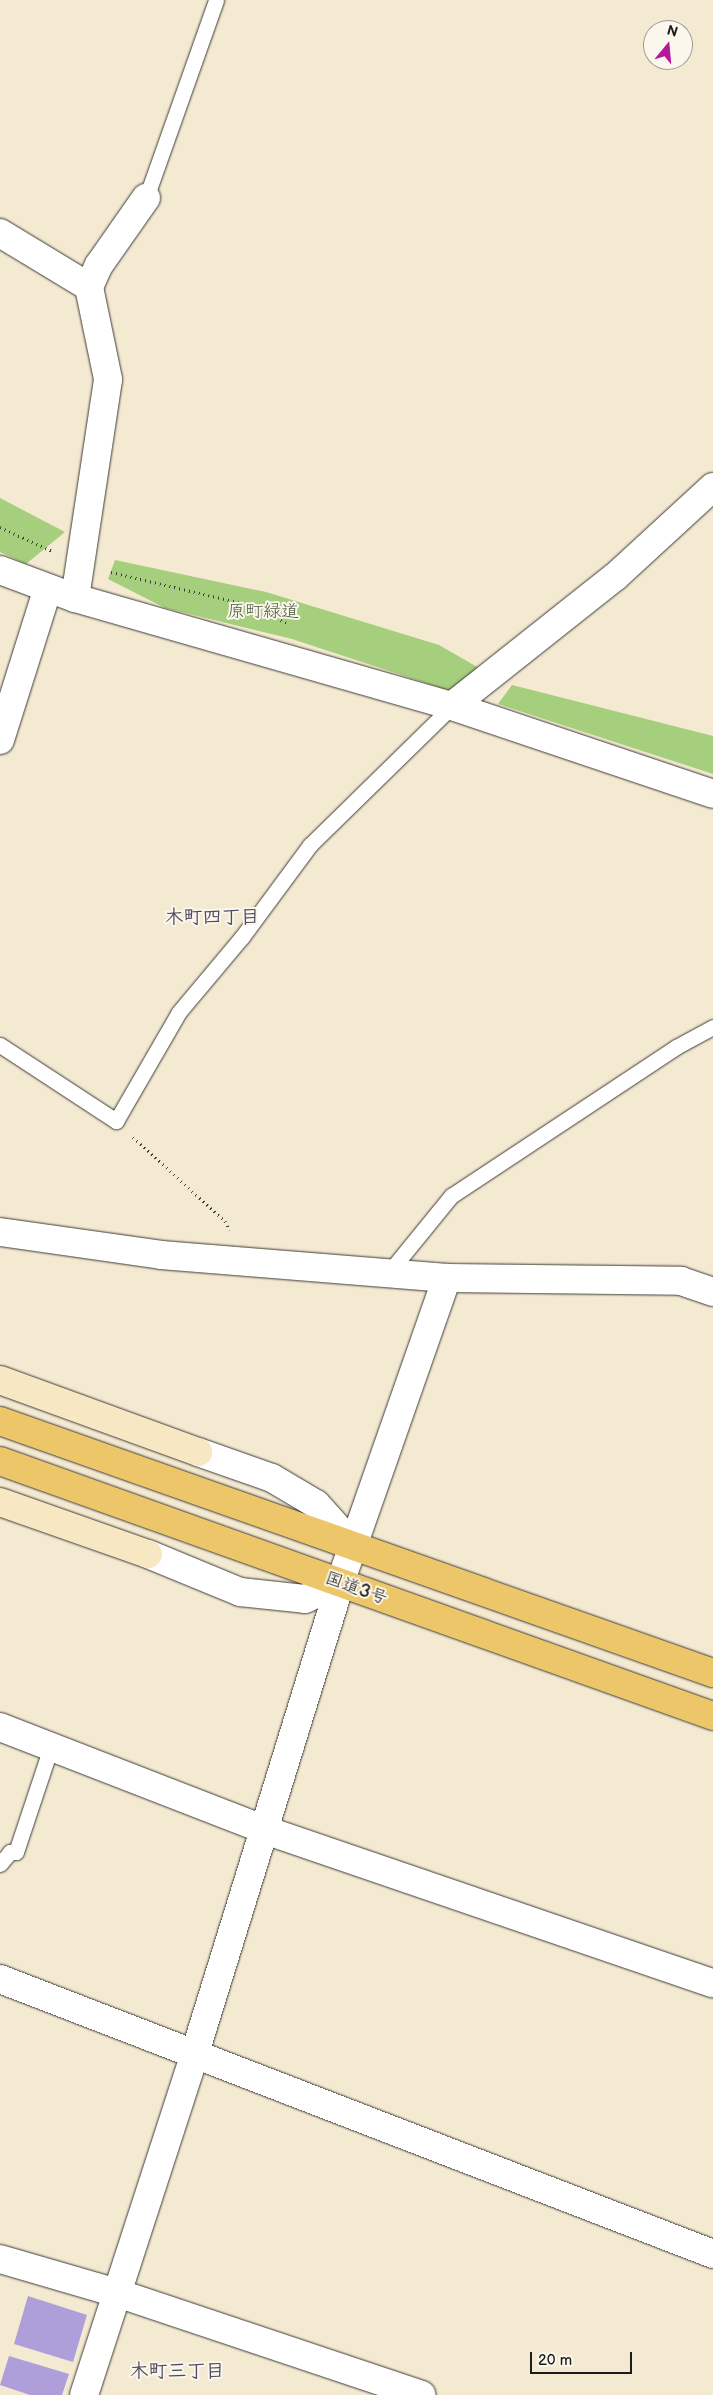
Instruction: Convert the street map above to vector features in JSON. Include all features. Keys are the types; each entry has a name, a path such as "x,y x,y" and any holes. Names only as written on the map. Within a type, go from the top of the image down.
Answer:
{"highway":[{"path":"0,1421 713,1673"},
{"name":"国道3号","path":"0,1461 713,1716"}],"street":[{"path":"75,598 108,379 89,288 99,265 146,198"},
{"path":"0,234 89,288"},
{"path":"452,706 615,577 713,487"},
{"path":"0,570 75,598 452,706 713,794"},
{"path":"0,740 48,588"},
{"path":"0,1232 161,1255 390,1271 447,1278 680,1281 713,1292"},
{"path":"84,2395 194,2056 340,1583 447,1278"},
{"path":"0,1380 272,1478 316,1504 353,1545"},
{"path":"0,1502 148,1554 240,1592 305,1599 340,1583"},
{"path":"0,1727 265,1830 713,1983"},
{"path":"0,1979 194,2056 713,2254"},
{"path":"0,2259 117,2293 421,2395"}],"lane":[{"path":"146,198 216,0"},
{"path":"0,1045 116,1121 179,1012 242,937 310,845 452,706"},
{"path":"390,1271 451,1196 676,1047 713,1027"},
{"path":"0,1864 10,1852 16,1852 51,1747"}],"path":[{"path":"116,1121 225,1221 248,1262"}],"green space":[{"path":"0,498 65,532 26,564 0,552"},
{"name":"原町緑道","path":"115,560 266,592 439,645 479,668 450,691 292,639 165,608 108,579"},
{"path":"512,685 713,736 713,774 498,704"}],"building":[{"path":"28,2296 87,2315 73,2362 14,2344"},
{"path":"9,2356 69,2374 62,2395 30,2395 0,2385"}],"district":[{"name":"木町四丁目","path":"212,918"},
{"name":"木町三丁目","path":"177,2372"}]}
